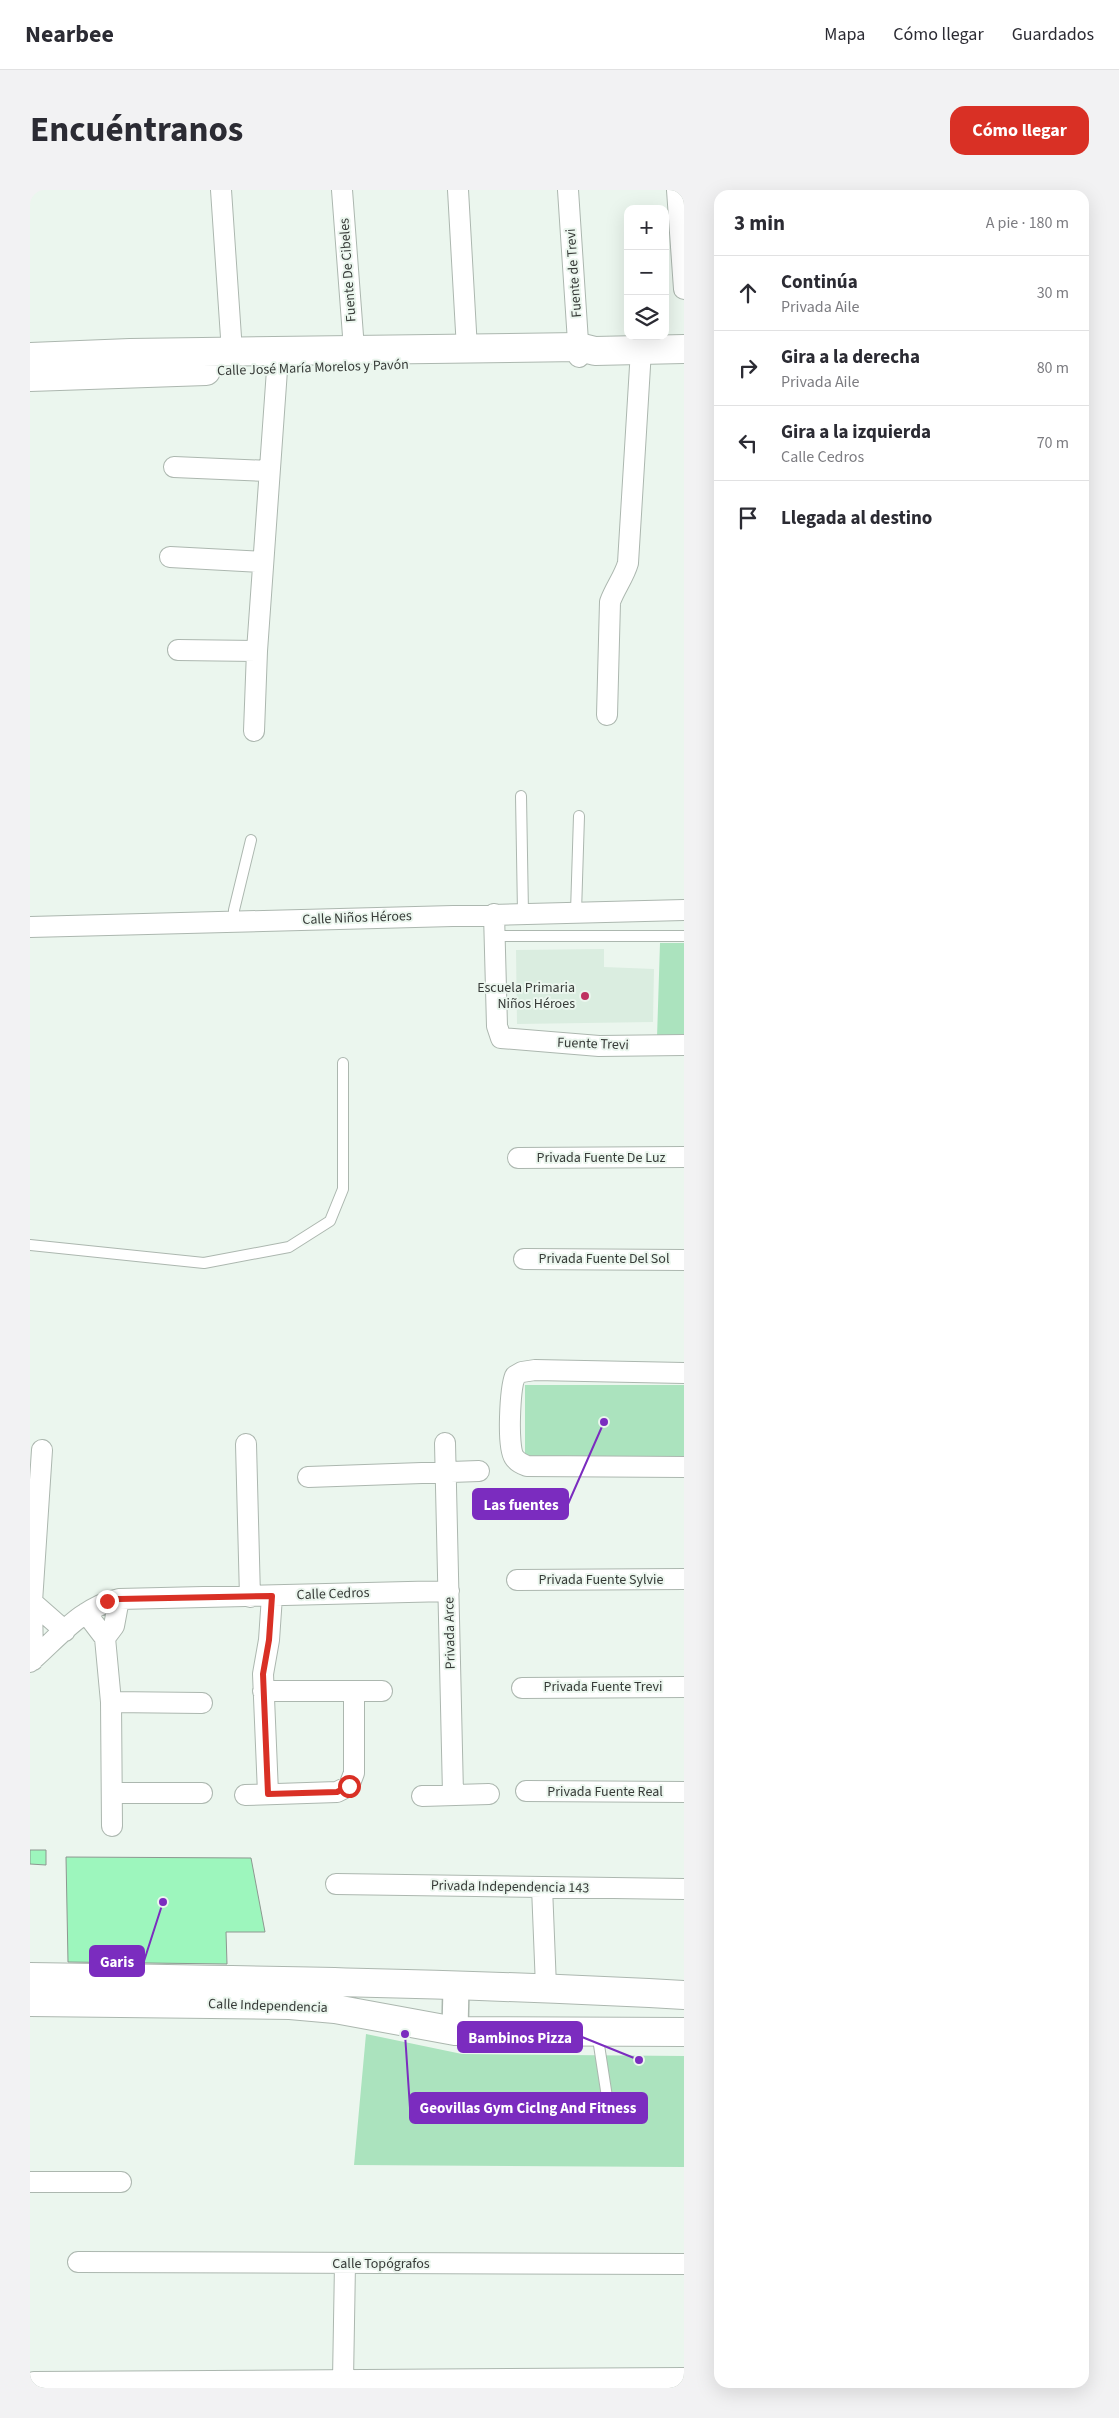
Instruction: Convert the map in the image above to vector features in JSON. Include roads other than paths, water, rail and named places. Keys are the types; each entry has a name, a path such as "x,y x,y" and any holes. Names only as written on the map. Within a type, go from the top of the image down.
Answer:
{"main road":[{"name":"Calle José María Morelos y Pavón","path":"30,357 130,353 354,349 584,352 684,349"},
{"name":"Calle José María Morelos y Pavón","path":"30,377 97,373 278,370 527,362 584,352"},
{"name":"Calle Independencia","path":"30,1977 344,1981 456,1986 546,1987 684,1995"},
{"name":"Calle Independencia","path":"30,2002 290,2005 335,2008 455,2031 684,2032"}],"street":[{"path":"221,190 232,352"},
{"name":"Fuente De Cibeles","path":"342,190 354,349"},
{"path":"458,190 467,349"},
{"name":"Fuente de Trevi","path":"568,190 584,352"},
{"path":"677,190 684,289"},
{"path":"607,714 610,602 625,574 628,563 641,350"},
{"path":"254,731 257,651 278,370"},
{"path":"174,467 269,472"},
{"path":"170,557 263,562"},
{"path":"178,650 257,651"},
{"name":"Calle Niños Héroes","path":"30,927 684,910"},
{"path":"494,914 495,936"},
{"name":"Fuente Trevi","path":"495,936 497,1026 501,1038 599,1046 684,1045"},
{"name":"Privada Fuente De Luz","path":"518,1158 684,1157"},
{"name":"Privada Fuente Del Sol","path":"524,1259 684,1260"},
{"path":"684,1373 535,1370 522,1372 514,1376 510,1398 512,1450 514,1458 527,1466 684,1467"},
{"name":"Privada Arce","path":"445,1443 444,1472 449,1591 453,1794"},
{"path":"246,1444 250,1596"},
{"path":"31,1661 32,1602 42,1450"},
{"path":"308,1477 478,1471"},
{"name":"Privada Fuente Sylvie","path":"517,1580 684,1579"},
{"name":"Calle Cedros","path":"31,1661 86,1613 96,1606 119,1599 449,1591"},
{"path":"268,1794 263,1691 272,1596"},
{"path":"105,1638 114,1626 119,1599"},
{"path":"32,1602 65,1631"},
{"path":"86,1613 105,1638 111,1702 112,1826"},
{"name":"Privada Fuente Trevi","path":"522,1688 684,1687"},
{"path":"263,1691 382,1691"},
{"path":"245,1795 337,1792 349,1786 354,1773 354,1692"},
{"path":"111,1702 202,1703"},
{"name":"Privada Fuente Real","path":"526,1791 684,1792"},
{"path":"112,1793 202,1793"},
{"path":"422,1796 489,1794"},
{"name":"Privada Independencia 143","path":"336,1884 684,1889"},
{"path":"542,1887 546,1987"},
{"path":"455,2031 456,1986"},
{"path":"30,2182 120,2182"},
{"name":"Calle Topógrafos","path":"78,2262 684,2264"},
{"path":"343,2380 345,2264"},
{"path":"32,2378 322,2384 343,2380 522,2383 684,2378"}],"lane":[{"path":"521,796 523,913"},
{"path":"576,912 580,816"},
{"path":"234,921 234,910 251,840"},
{"path":"495,936 684,936"},
{"path":"30,1245 204,1263 288,1247 330,1221 343,1189 343,1063"},
{"path":"597,2032 607,2097"}],"place":[{"name":"Escuela Primaria Niños Héroes","path":"585,996"},
{"name":"Las fuentes","path":"604,1422"},
{"name":"Garis","path":"163,1902"},
{"name":"Geovillas Gym Ciclng And Fitness","path":"405,2034"},
{"name":"Bambinos Pizza","path":"639,2060"}]}
